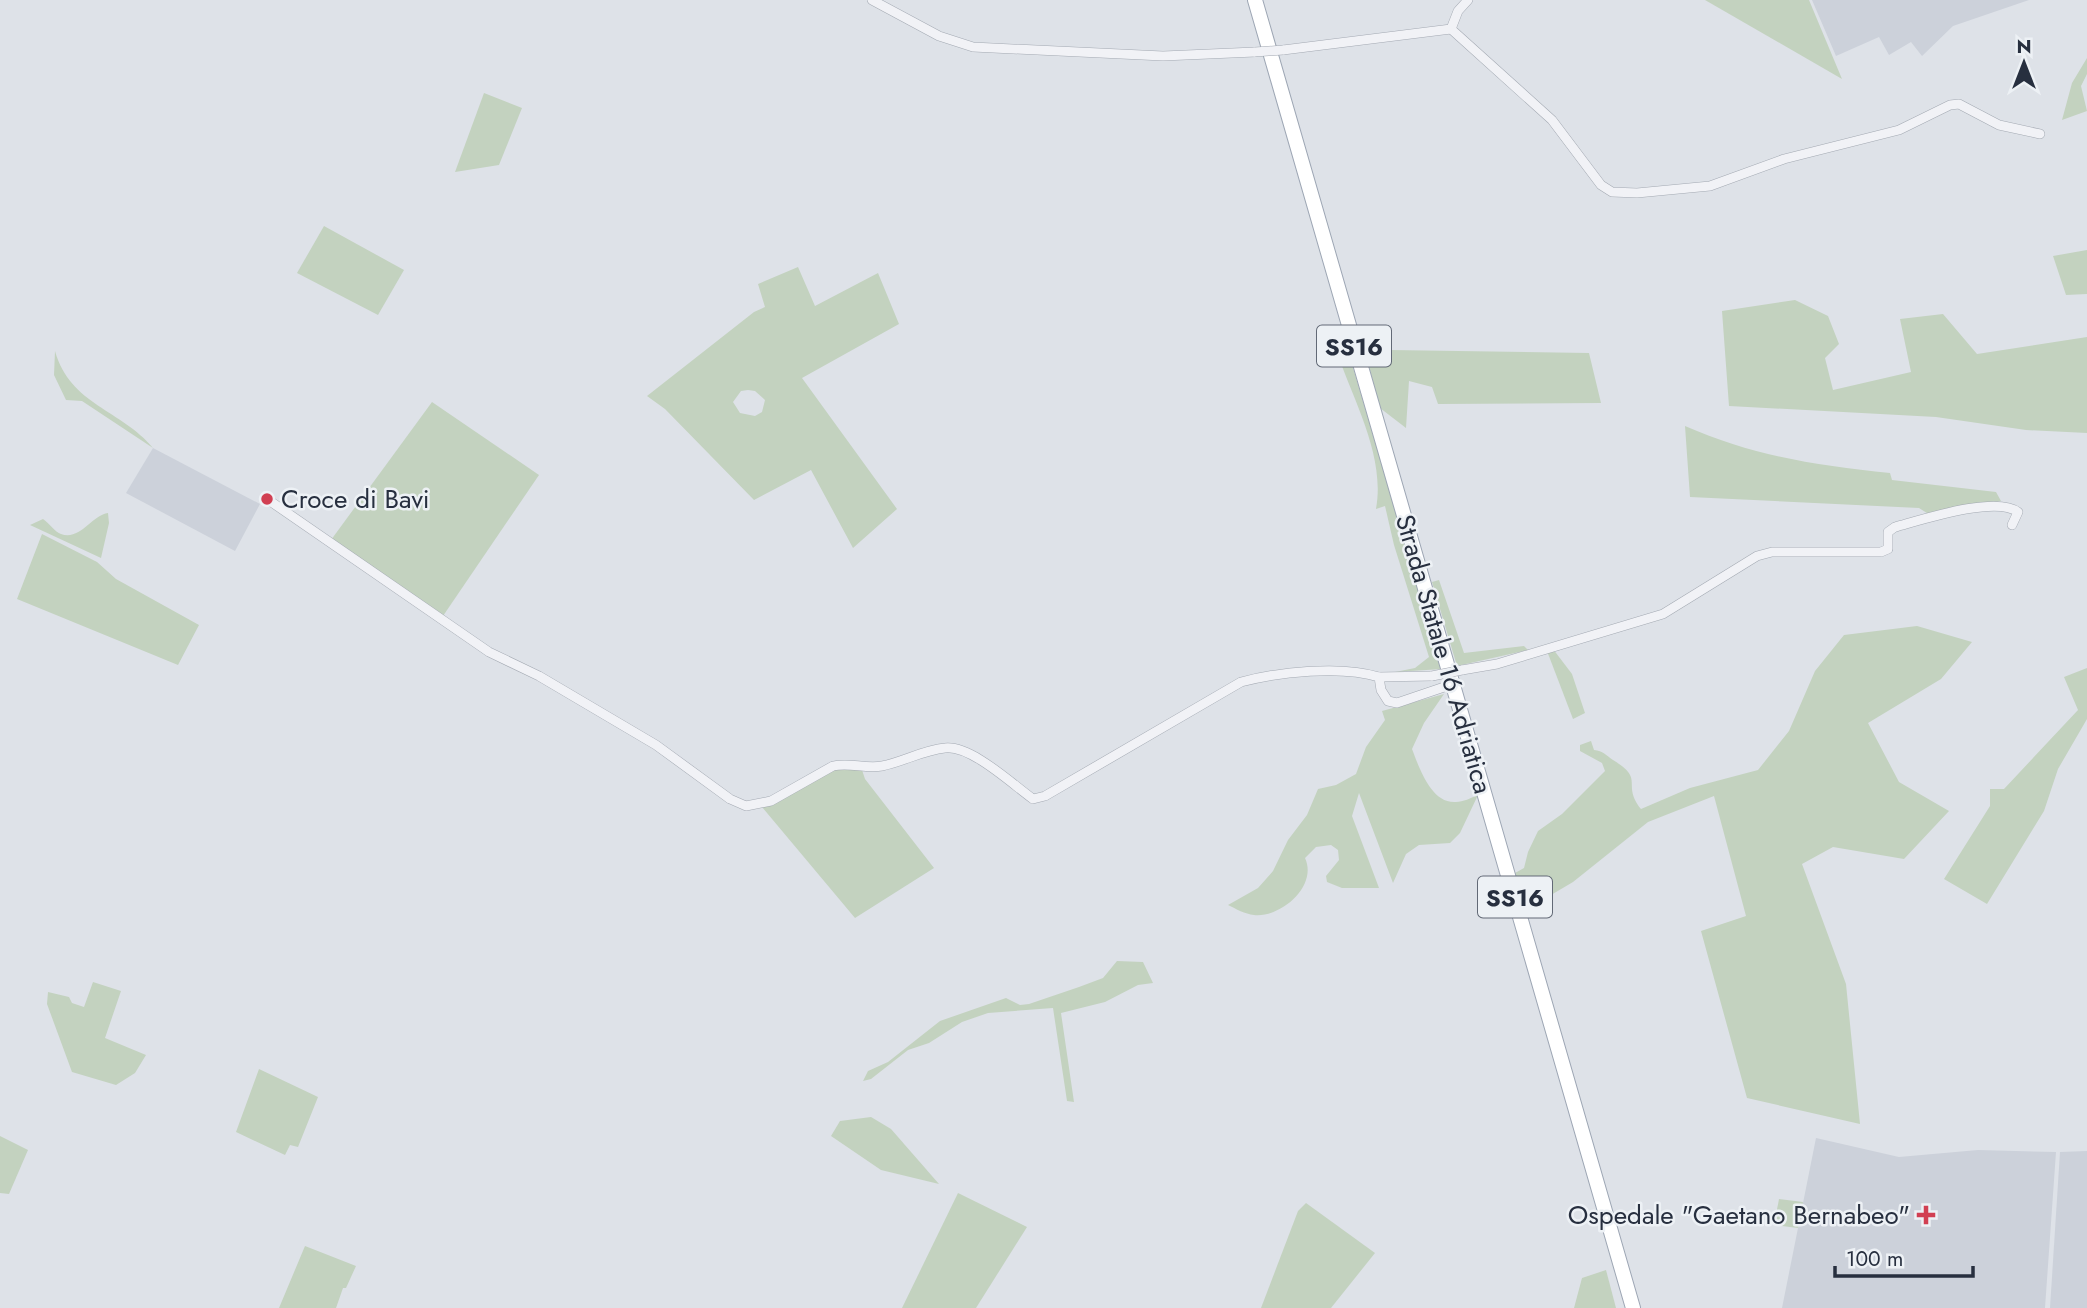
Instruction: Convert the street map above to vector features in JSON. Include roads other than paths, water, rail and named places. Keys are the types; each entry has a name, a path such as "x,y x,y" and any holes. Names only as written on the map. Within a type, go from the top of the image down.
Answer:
{"main road":[{"name":"Strada Statale 16 Adriatica","path":"1255,0 1633,1308"}],"street":[{"path":"872,0 939,36 974,47 1163,56 1283,50 1451,29 1552,120 1601,185 1612,192 1678,191 1710,186 1784,159 1899,130 1950,105 1959,104 1998,125 2040,134"},
{"path":"1451,29 1458,11 1468,0"},
{"path":"270,501 489,652 539,676 656,745 730,799 746,806 771,801 834,766 842,764 863,768 884,765 948,747 971,753 1033,799 1045,796 1241,682 1265,675 1355,672 1379,677 1432,676 1497,664 1663,614 1758,555 1772,552 1881,552 1888,549 1888,532 1895,527 1976,508 2012,508 2018,512 2018,517 2011,525"},
{"path":"1379,677 1381,690 1388,701 1397,704 1454,688"}],"place":[{"name":"Croce di Bavi","path":"267,499"},
{"name":"Ospedale \"Gaetano Bernabeo\"","path":"1926,1215"}]}
